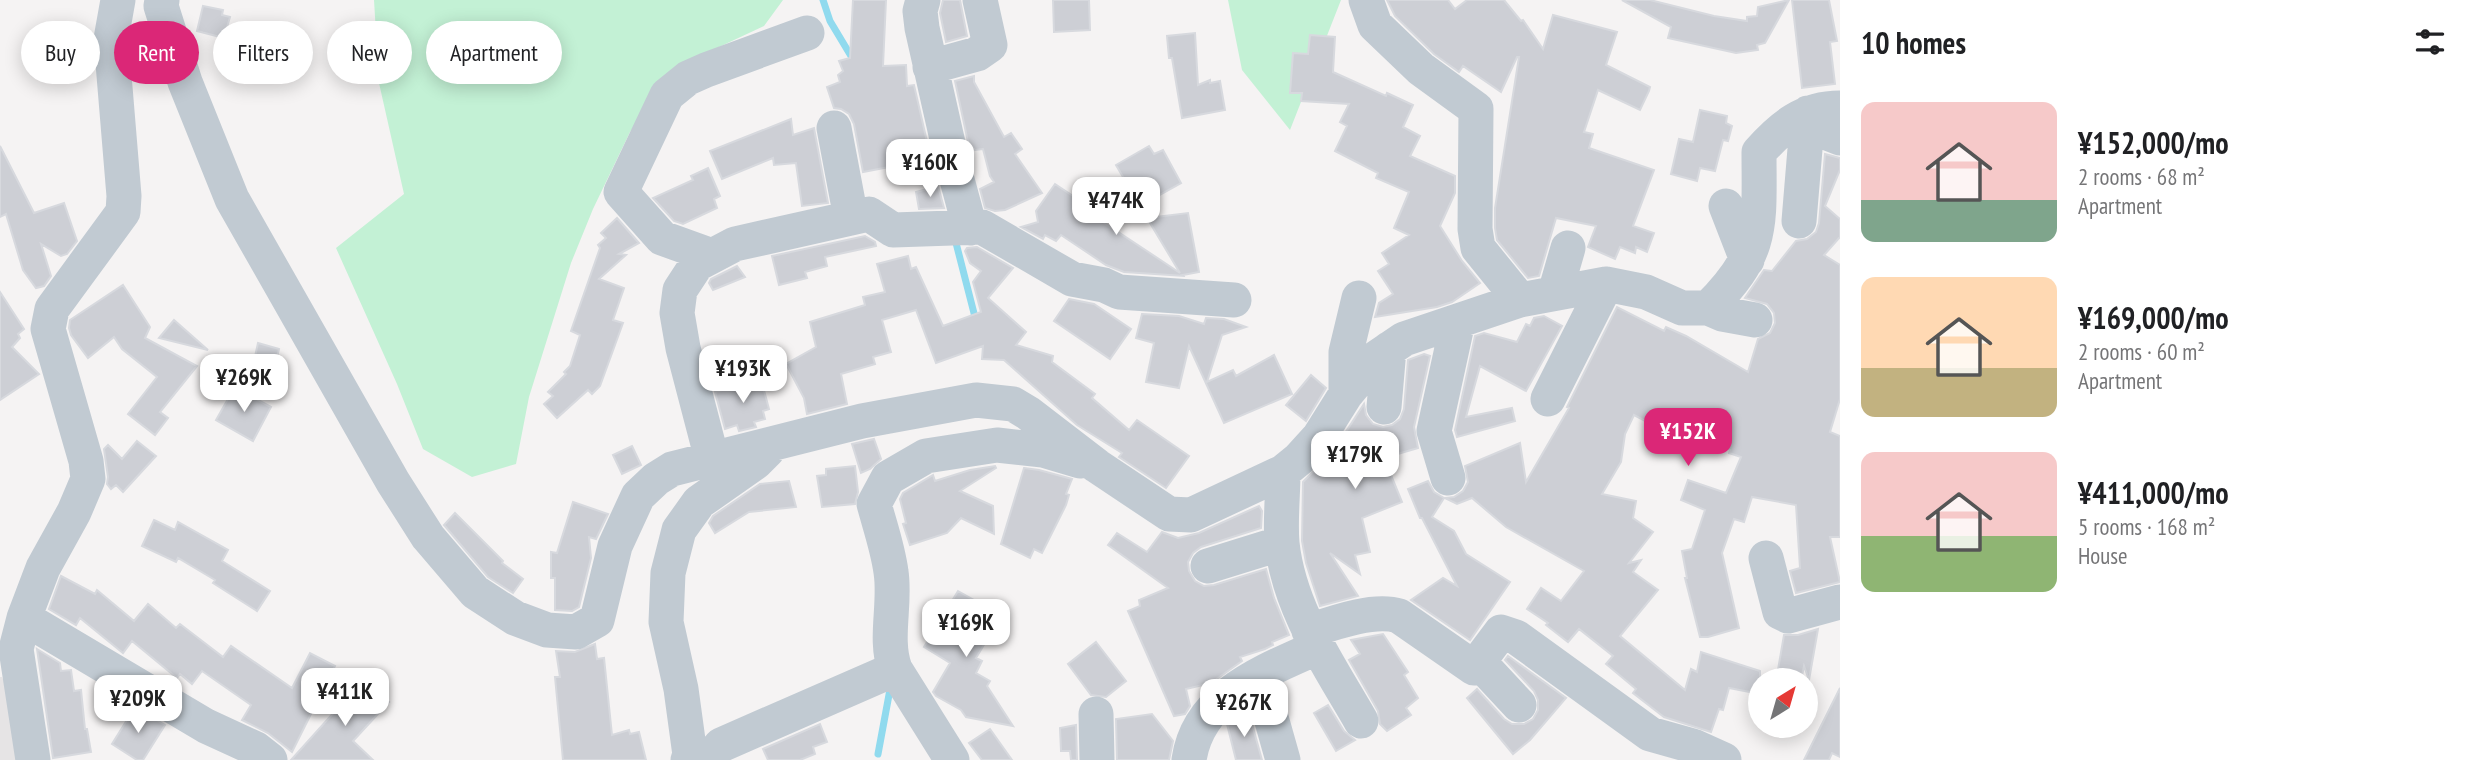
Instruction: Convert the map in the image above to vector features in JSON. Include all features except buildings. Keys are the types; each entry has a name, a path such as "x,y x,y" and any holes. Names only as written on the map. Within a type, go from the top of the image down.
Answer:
{"street":[{"path":"33,760 10,664 43,568 74,512 88,480 86,461 48,329 52,309 123,212 124,196 111,39 118,0"},
{"path":"162,0 161,6 185,82 232,199 393,482 428,537 475,592 515,618 547,630 576,632 597,620 615,546 638,496 656,479 672,469 862,421 976,400 1013,404 1097,466 1169,514 1191,515 1283,472 1319,438 1346,394 1376,358 1404,339 1520,300 1605,284 1646,292 1682,307 1708,308 1722,314 1755,320"},
{"path":"923,0 920,11 930,67 971,228"},
{"path":"930,67 977,54 990,45 980,0"},
{"path":"1366,0 1375,25 1421,69 1476,109 1475,229 1478,248 1520,300"},
{"path":"712,256 662,238 621,192 667,95 688,78 706,69 807,33"},
{"path":"1818,115 1840,138"},
{"path":"1799,221 1818,115"},
{"path":"1708,308 1728,288 1747,260 1759,224 1759,152 1779,129 1818,115"},
{"path":"834,128 851,218"},
{"path":"1726,206 1747,260"},
{"path":"712,459 683,348 677,313 680,290 697,264 735,244 869,214 893,230 982,227 1072,279 1104,285 1119,292 1234,300"},
{"path":"1555,293 1568,248"},
{"path":"1548,398 1605,284"},
{"path":"1346,394 1346,352 1359,298"},
{"path":"1448,478 1434,431 1458,321"},
{"path":"1384,407 1389,349"},
{"path":"688,760 690,755 681,690 666,622 668,573 678,530 699,502 756,461 775,443"},
{"path":"952,760 895,668 890,655 893,614 891,573 874,504 888,478 926,456 997,446 1043,450 1097,466"},
{"path":"1283,472 1282,543 1291,586 1313,639 1361,720"},
{"path":"1208,566 1282,543"},
{"path":"1766,558 1780,612 1788,616 1840,602"},
{"path":"1189,760 1200,723 1238,687 1335,622 1387,613 1399,616 1474,668 1501,632 1516,636 1650,734 1693,746 1724,760"},
{"path":"24,618 206,726 256,749 270,760"},
{"path":"1479,662 1519,705"},
{"path":"709,760 721,744 867,683 895,668"},
{"path":"1259,675 1283,760"},
{"path":"1096,713 1097,760"}],"shaded area":[{"path":"0,677 16,712 23,760 0,760"}],"green space":[{"path":"374,0 783,0 764,26 672,69 630,132 593,209 571,263 529,397 516,464 472,477 423,449 336,248 404,194 379,84 412,84 412,21 375,21"},
{"path":"1228,0 1341,0 1290,130 1242,70"}],"waterway":[{"path":"823,0 830,21 854,61"},
{"path":"911,170 943,167 943,170"},
{"path":"955,239 976,321"},
{"path":"878,754 891,684"}]}
